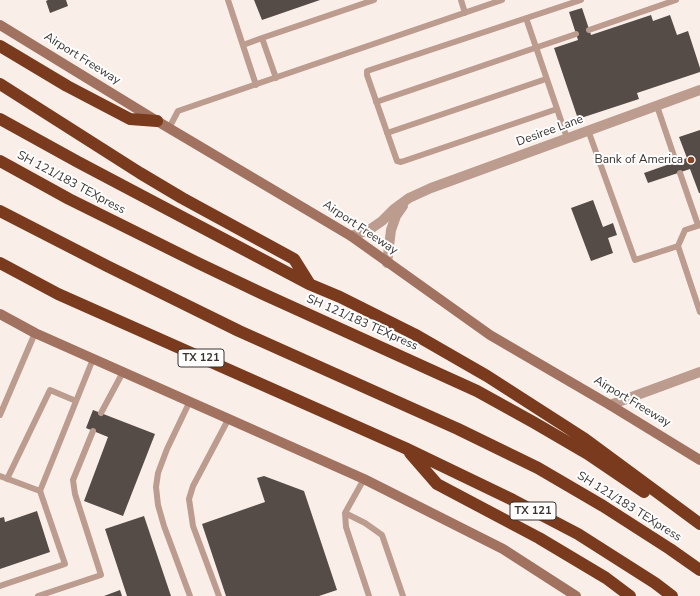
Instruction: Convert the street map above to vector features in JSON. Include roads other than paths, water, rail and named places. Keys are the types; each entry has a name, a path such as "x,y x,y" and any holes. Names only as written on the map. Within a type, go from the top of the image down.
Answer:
{"highway":[{"path":"0,46 67,86 130,119 157,121"},
{"path":"0,84 182,198 294,259 310,284"},
{"path":"0,119 78,162 310,284 340,297 414,334 487,376 585,439 700,524"},
{"name":"SH 121/183 TEXpress","path":"0,161 69,199 198,263 477,391 588,454 700,531"},
{"name":"SH 121/183 TEXpress","path":"0,211 106,266 239,331 458,429 538,468 670,548 700,570"},
{"name":"TX 121","path":"0,263 65,297 405,448 513,500 578,534 655,583 672,596"},
{"path":"405,448 437,484 539,538 606,578 630,596"}],"main road":[{"name":"Airport Freeway","path":"0,25 350,236 490,335 610,404 700,460"},
{"path":"0,314 35,332 123,372 364,478 503,550 576,596"}],"street":[{"name":"Desiree Lane","path":"350,236 369,230 409,198 438,185 700,90"},
{"path":"387,263 391,230 396,216 409,198"},
{"path":"610,404 700,372"}],"lane":[{"path":"228,0 256,85"},
{"path":"243,45 374,0"},
{"path":"462,0 465,13"},
{"path":"169,128 178,111 502,0"},
{"path":"557,109 401,162 397,161 367,75 367,71 581,0"},
{"path":"589,30 676,0"},
{"path":"526,18 567,138"},
{"path":"376,102 576,34"},
{"path":"262,38 276,78"},
{"path":"387,133 546,78"},
{"path":"657,106 676,162"},
{"path":"588,130 635,260 678,246"},
{"path":"680,173 699,225 686,230 678,246 700,312"},
{"path":"0,415 3,401 35,332"},
{"path":"0,586 65,564 40,491 93,358"},
{"path":"100,413 123,372"},
{"path":"7,479 50,390 76,401"},
{"path":"190,401 162,461 156,487 158,505 164,526 190,596"},
{"path":"219,596 193,526 189,499 193,486 229,418"},
{"path":"38,596 101,575 75,494 73,480 93,431"},
{"path":"0,476 40,491"},
{"path":"364,478 345,513 346,527 369,596"},
{"path":"345,513 365,523 382,535 403,595 395,596"}],"place":[{"name":"Bank of America","path":"691,160"}]}
